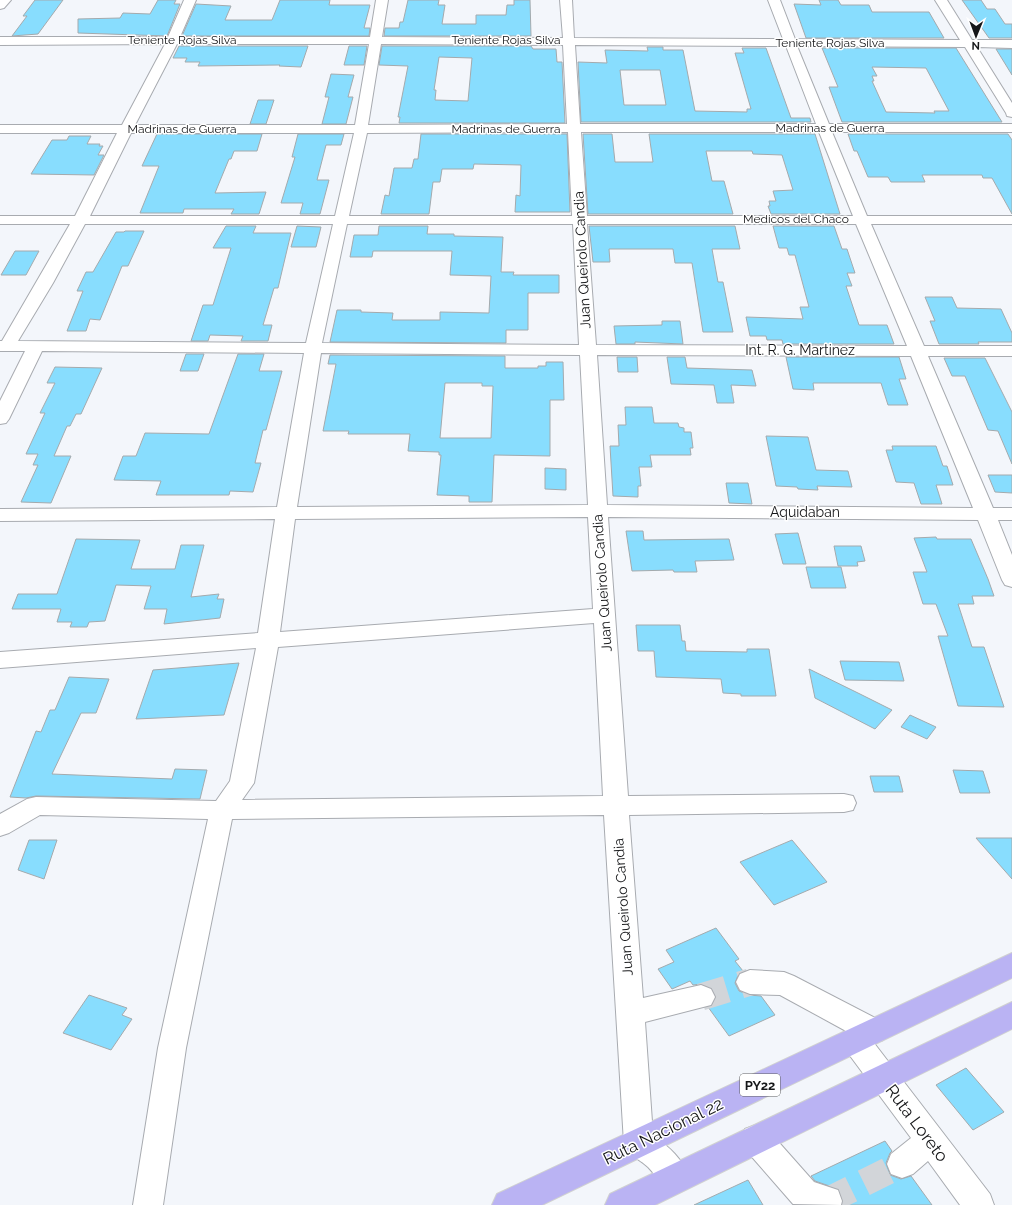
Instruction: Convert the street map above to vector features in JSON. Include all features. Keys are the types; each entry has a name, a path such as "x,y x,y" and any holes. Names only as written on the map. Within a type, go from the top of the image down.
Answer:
{"highway":[{"name":"Ruta Nacional 22","path":"621,1205 658,1159 864,1035 1012,965"},
{"name":"Ruta Nacional 22","path":"508,1205 658,1159 756,1139 1012,1014"}],"street":[{"path":"0,6 5,0"},
{"path":"3,346 45,283 80,219 173,40 190,0"},
{"path":"148,1205 172,1048 222,810 242,783 268,640 286,514 313,348 340,219 361,129 382,0"},
{"name":"Juan Queirolo Candia","path":"566,0 616,805 631,1013 658,1159"},
{"path":"774,0 789,43 860,219 918,350 1012,580"},
{"path":"941,0 1012,113"},
{"name":"Teniente Rojas Silva","path":"0,41 568,40 1012,44"},
{"name":"Madrinas de Guerra","path":"0,129 1012,128"},
{"name":"Medicos del Chaco","path":"0,220 1012,220"},
{"name":"Int. R. G. Martinez","path":"3,346 588,350 1012,350"},
{"path":"0,419 36,346"},
{"name":"Aquidaban","path":"0,515 598,511 1012,514"},
{"path":"0,660 604,615"},
{"path":"0,826 36,806 222,810 844,803"},
{"path":"750,982 784,984 864,1035"},
{"path":"631,1013 701,997"},
{"name":"Ruta Loreto","path":"864,1035 883,1078 979,1205"},
{"path":"756,1139 804,1194 827,1201"},
{"path":"902,1164 930,1140"}],"building":[{"path":"35,0 63,0 38,34 12,36 27,16 23,16"},
{"path":"158,0 176,0 174,4 180,4 167,36 78,33 78,19 120,18 123,13 150,14"},
{"path":"280,0 330,0 329,5 370,5 364,28 370,28 369,36 182,36 196,4 231,6 225,20 272,20"},
{"path":"408,0 439,0 438,5 445,5 442,24 476,24 476,15 506,15 507,5 514,5 514,0 530,0 531,36 384,36 385,28 399,28 400,22 403,22"},
{"path":"819,0 838,0 841,5 869,5 872,12 929,12 944,38 806,38 794,4 821,5"},
{"path":"962,0 981,0 987,9 995,9 1005,24 1012,24 1012,38 989,38"},
{"path":"179,46 308,46 301,67 279,66 280,65 198,66 200,62 185,62 187,58 173,58"},
{"path":"349,46 367,46 364,65 344,65"},
{"path":"382,46 531,46 533,49 556,49 557,62 562,62 565,123 399,123 400,117 398,117 408,66 379,65","holes":["439,57 472,58 468,101 435,100 436,90 434,90"]},
{"path":"647,47 663,47 663,50 683,50 695,111 747,112 747,109 751,109 735,53 744,53 742,48 766,48 791,118 810,118 811,122 581,122 578,62 607,63 605,50 648,51","holes":["620,70 660,70 666,105 624,105"]},
{"path":"822,48 956,48 1002,122 842,122 829,87 838,87","holes":["872,67 926,68 949,111 934,111 935,113 886,112 872,81 874,81 872,76 877,76"]},
{"path":"996,49 1012,49 1012,75"},
{"path":"331,74 354,75 348,97 353,97 346,124 322,124 329,97 325,97"},
{"path":"258,100 274,100 266,124 250,124"},
{"path":"157,134 262,134 257,151 234,151 231,159 229,159 215,193 266,192 259,214 231,214 234,209 184,209 183,213 140,213 159,166 142,166"},
{"path":"298,134 344,134 341,145 326,145 317,180 329,180 320,214 300,214 303,203 281,203 295,157 292,157"},
{"path":"421,134 567,134 570,212 515,212 516,195 520,196 521,165 474,164 473,169 442,169 440,182 433,182 429,214 381,214 385,195 389,196 394,168 412,168 414,159 418,159"},
{"path":"583,134 612,134 615,162 653,162 649,134 815,134 840,214 771,214 768,206 770,206 769,201 776,201 773,191 793,190 782,155 753,154 752,151 706,151 712,181 724,181 733,214 588,214"},
{"path":"848,134 1008,134 1012,140 1012,214 992,178 983,178 982,175 922,175 925,182 891,182 888,177 868,177 857,151 854,151"},
{"path":"69,136 91,136 87,144 100,144 99,146 103,146 98,155 104,155 94,175 31,174 52,140 67,140"},
{"path":"226,226 256,226 253,233 291,233 278,288 274,288 263,325 272,325 268,341 241,341 243,336 210,335 208,341 191,341 203,305 213,305 231,248 213,248"},
{"path":"297,226 321,227 316,247 291,247"},
{"path":"379,226 428,226 427,234 503,237 501,272 514,272 513,275 559,275 559,293 528,293 528,330 506,330 506,343 330,342 337,310 361,310 361,312 393,313 392,320 440,320 440,312 489,313 491,276 450,275 452,251 373,251 372,257 350,257 354,235 378,235"},
{"path":"589,226 735,226 740,249 712,249 718,282 723,282 733,332 703,332 692,263 675,263 673,249 609,249 610,262 593,262"},
{"path":"773,226 834,226 842,249 847,249 855,273 847,273 852,286 846,286 859,325 887,325 894,344 783,344 782,340 767,340 766,336 750,336 746,317 803,319 800,307 809,307 795,255 789,255 787,248 779,248"},
{"path":"144,231 128,266 122,266 100,320 90,319 86,331 67,331 83,291 77,291 86,272 93,272 116,232"},
{"path":"15,251 39,251 26,275 1,275"},
{"path":"925,297 952,297 957,308 1001,309 1012,333 1012,342 939,344 930,321 935,321"},
{"path":"662,321 680,321 683,344 635,342 635,344 616,344 614,326 662,325"},
{"path":"186,354 204,354 198,371 180,371"},
{"path":"238,354 264,354 259,371 282,371 266,430 263,430 255,463 261,463 253,492 230,491 229,495 156,495 161,481 114,480 123,456 136,456 145,433 209,434"},
{"path":"330,355 505,356 505,368 538,368 538,366 546,366 546,362 563,362 564,400 550,400 550,456 494,455 492,502 469,502 469,496 437,495 441,455 439,455 439,452 408,451 410,434 348,434 349,431 323,431 336,364 328,364","holes":["445,383 482,383 482,386 493,386 491,438 440,438"]},
{"path":"617,357 637,357 638,372 618,372"},
{"path":"667,357 685,357 687,368 752,370 756,386 731,385 734,403 717,403 714,385 671,384"},
{"path":"786,357 899,357 906,379 899,379 908,405 888,405 881,383 813,383 814,390 793,389"},
{"path":"944,358 985,358 1012,412 1012,464 998,431 988,430 965,376 952,376"},
{"path":"55,367 102,368 81,414 76,414 70,426 67,426 54,456 71,456 51,503 21,502 38,465 33,465 38,454 26,454 45,413 40,413 55,383 47,383"},
{"path":"625,407 652,407 654,423 678,423 679,427 684,428 684,432 691,432 693,448 690,448 691,455 650,455 652,467 639,467 641,486 638,486 638,497 613,496 610,446 619,446 618,425 626,425"},
{"path":"766,436 808,437 816,470 848,471 852,487 817,486 818,490 776,486"},
{"path":"892,446 936,446 943,466 947,466 953,485 936,485 942,504 921,504 914,483 896,482 886,450 893,450"},
{"path":"545,468 566,469 566,490 545,489"},
{"path":"988,475 1012,475 1012,493 995,492"},
{"path":"726,483 748,483 752,504 729,503"},
{"path":"626,531 643,531 644,540 729,539 734,560 695,561 697,572 674,572 673,570 632,571"},
{"path":"798,533 806,564 783,564 775,534"},
{"path":"936,537 937,539 971,539 988,579 994,596 972,596 974,604 958,604 972,647 984,647 1004,707 958,706 938,636 948,636 936,604 923,604 913,572 927,572 914,538"},
{"path":"76,539 140,540 131,569 175,569 181,545 204,545 191,597 219,594 217,599 224,599 220,618 164,624 167,609 144,609 151,586 116,585 105,621 89,622 87,627 70,627 72,622 57,622 61,609 12,609 18,594 57,594"},
{"path":"834,546 861,546 865,561 857,562 858,566 838,566"},
{"path":"806,567 841,567 846,588 811,588"},
{"path":"636,625 680,625 682,641 685,641 686,651 747,652 747,649 769,649 776,696 741,696 741,694 723,693 721,679 656,677 654,651 638,651"},
{"path":"840,661 899,662 904,681 845,680"},
{"path":"239,663 224,715 136,719 153,670"},
{"path":"809,669 892,710 875,729 815,698"},
{"path":"69,677 109,679 96,713 81,713 52,774 172,779 175,769 207,770 200,799 36,796 26,798 10,797 36,731 41,732 50,710 55,710"},
{"path":"910,715 936,727 927,739 901,727"},
{"path":"953,770 983,771 990,793 960,793"},
{"path":"870,776 899,776 903,792 874,792"},
{"path":"976,838 1012,838 1012,879"},
{"path":"29,840 57,840 44,879 18,870"},
{"path":"792,840 827,882 774,905 740,862"},
{"path":"716,928 739,959 735,961 743,971 739,973 735,983 739,991 749,995 761,996 775,1015 729,1036 708,1007 712,1006 716,998 712,988 702,984 693,985 690,981 672,989 658,969 674,962 666,950"},
{"path":"89,995 127,1008 122,1015 132,1019 111,1050 63,1033"},
{"path":"966,1068 1004,1112 973,1130 936,1085"},
{"path":"885,1141 892,1151 886,1163 890,1175 901,1179 911,1176 932,1205 843,1205 843,1200 838,1189 815,1181 811,1176"},
{"path":"748,1180 763,1205 694,1205"}],"tunnel":[{"path":"701,997 750,982"},
{"path":"827,1201 902,1164"}]}
